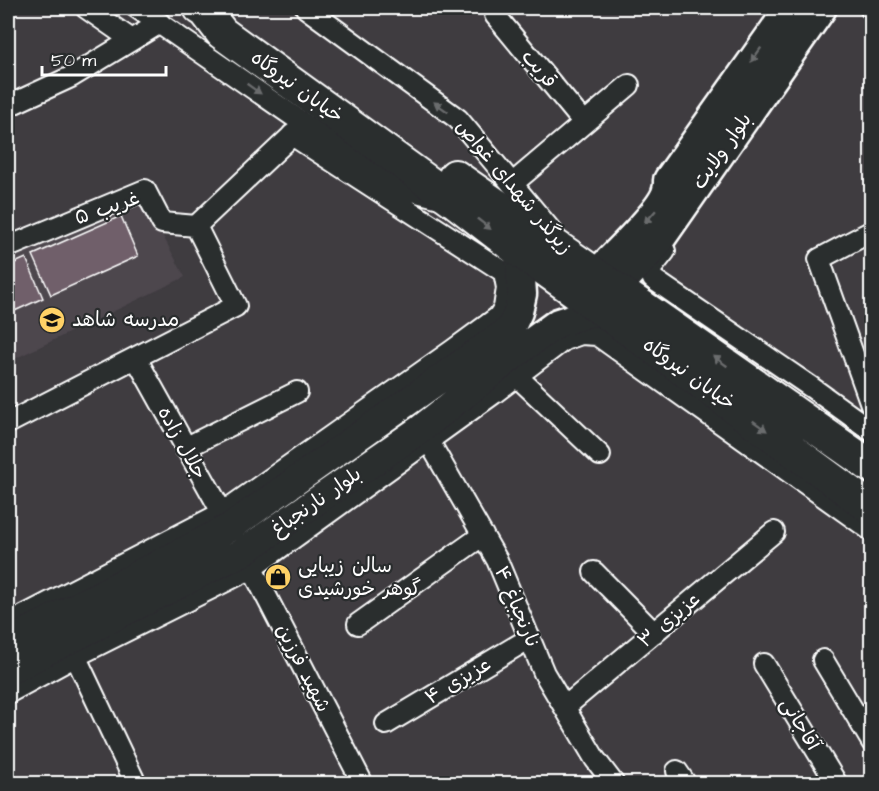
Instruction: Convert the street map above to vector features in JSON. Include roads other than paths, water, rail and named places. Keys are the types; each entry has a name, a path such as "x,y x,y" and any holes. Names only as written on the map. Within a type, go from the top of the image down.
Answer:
{"main road":[{"name":"بلوار ولایت","path":"599,284 635,234 662,202 668,180 790,8"},
{"name":"بلوار ولایت","path":"599,284 655,247 822,8"},
{"name":"خیابان نیروگاه","path":"202,9 229,19 599,284 872,467"},
{"name":"خیابان نیروگاه","path":"202,9 222,33 457,203 519,251 599,284 872,509"},
{"name":"بلوار نارنجباغ","path":"8,642 226,520 510,329 518,312 522,294 519,251"},
{"name":"بلوار نارنجباغ","path":"8,671 72,648 247,560 425,435 510,370 558,323 592,312 599,284"}],"street":[{"path":"86,8 132,40"},
{"path":"8,624 226,520 498,317 504,308 507,288 504,272 299,130 160,23 137,8"},
{"name":"زیرگذر شهدای غواص","path":"306,8 458,119 599,284"},
{"path":"837,8 650,270 653,279 811,387 872,432"},
{"name":"قریب","path":"495,15 584,123"},
{"path":"8,106 71,77 160,23"},
{"path":"512,184 629,85"},
{"path":"299,130 394,186 457,203"},
{"path":"8,423 236,306 196,226 299,130"},
{"name":"غریب ۵","path":"8,247 145,190 162,223 196,226"},
{"path":"872,231 819,259 872,407"},
{"path":"600,455 510,370 564,340 581,334 597,336 872,531"},
{"name":"جلال زاده","path":"136,358 247,560"},
{"path":"185,448 297,392"},
{"name":"نارنجباغ ۴","path":"425,435 497,560 544,673 595,759 614,783"},
{"name":"عزیزی ۳","path":"565,707 774,532"},
{"path":"358,624 483,535"},
{"name":"شهید فرزین","path":"247,560 363,783"},
{"path":"594,572 654,633"},
{"name":"عزیزی ۴","path":"386,724 530,638"},
{"path":"8,693 72,648 136,783"},
{"path":"823,660 872,742"},
{"name":"آقاجانی","path":"764,664 837,783"}],"place":[{"name":"مدرسه شاهد","path":"52,320"},
{"name":"سالن زیبایی گوهر خورشیدی","path":"278,577"}]}
